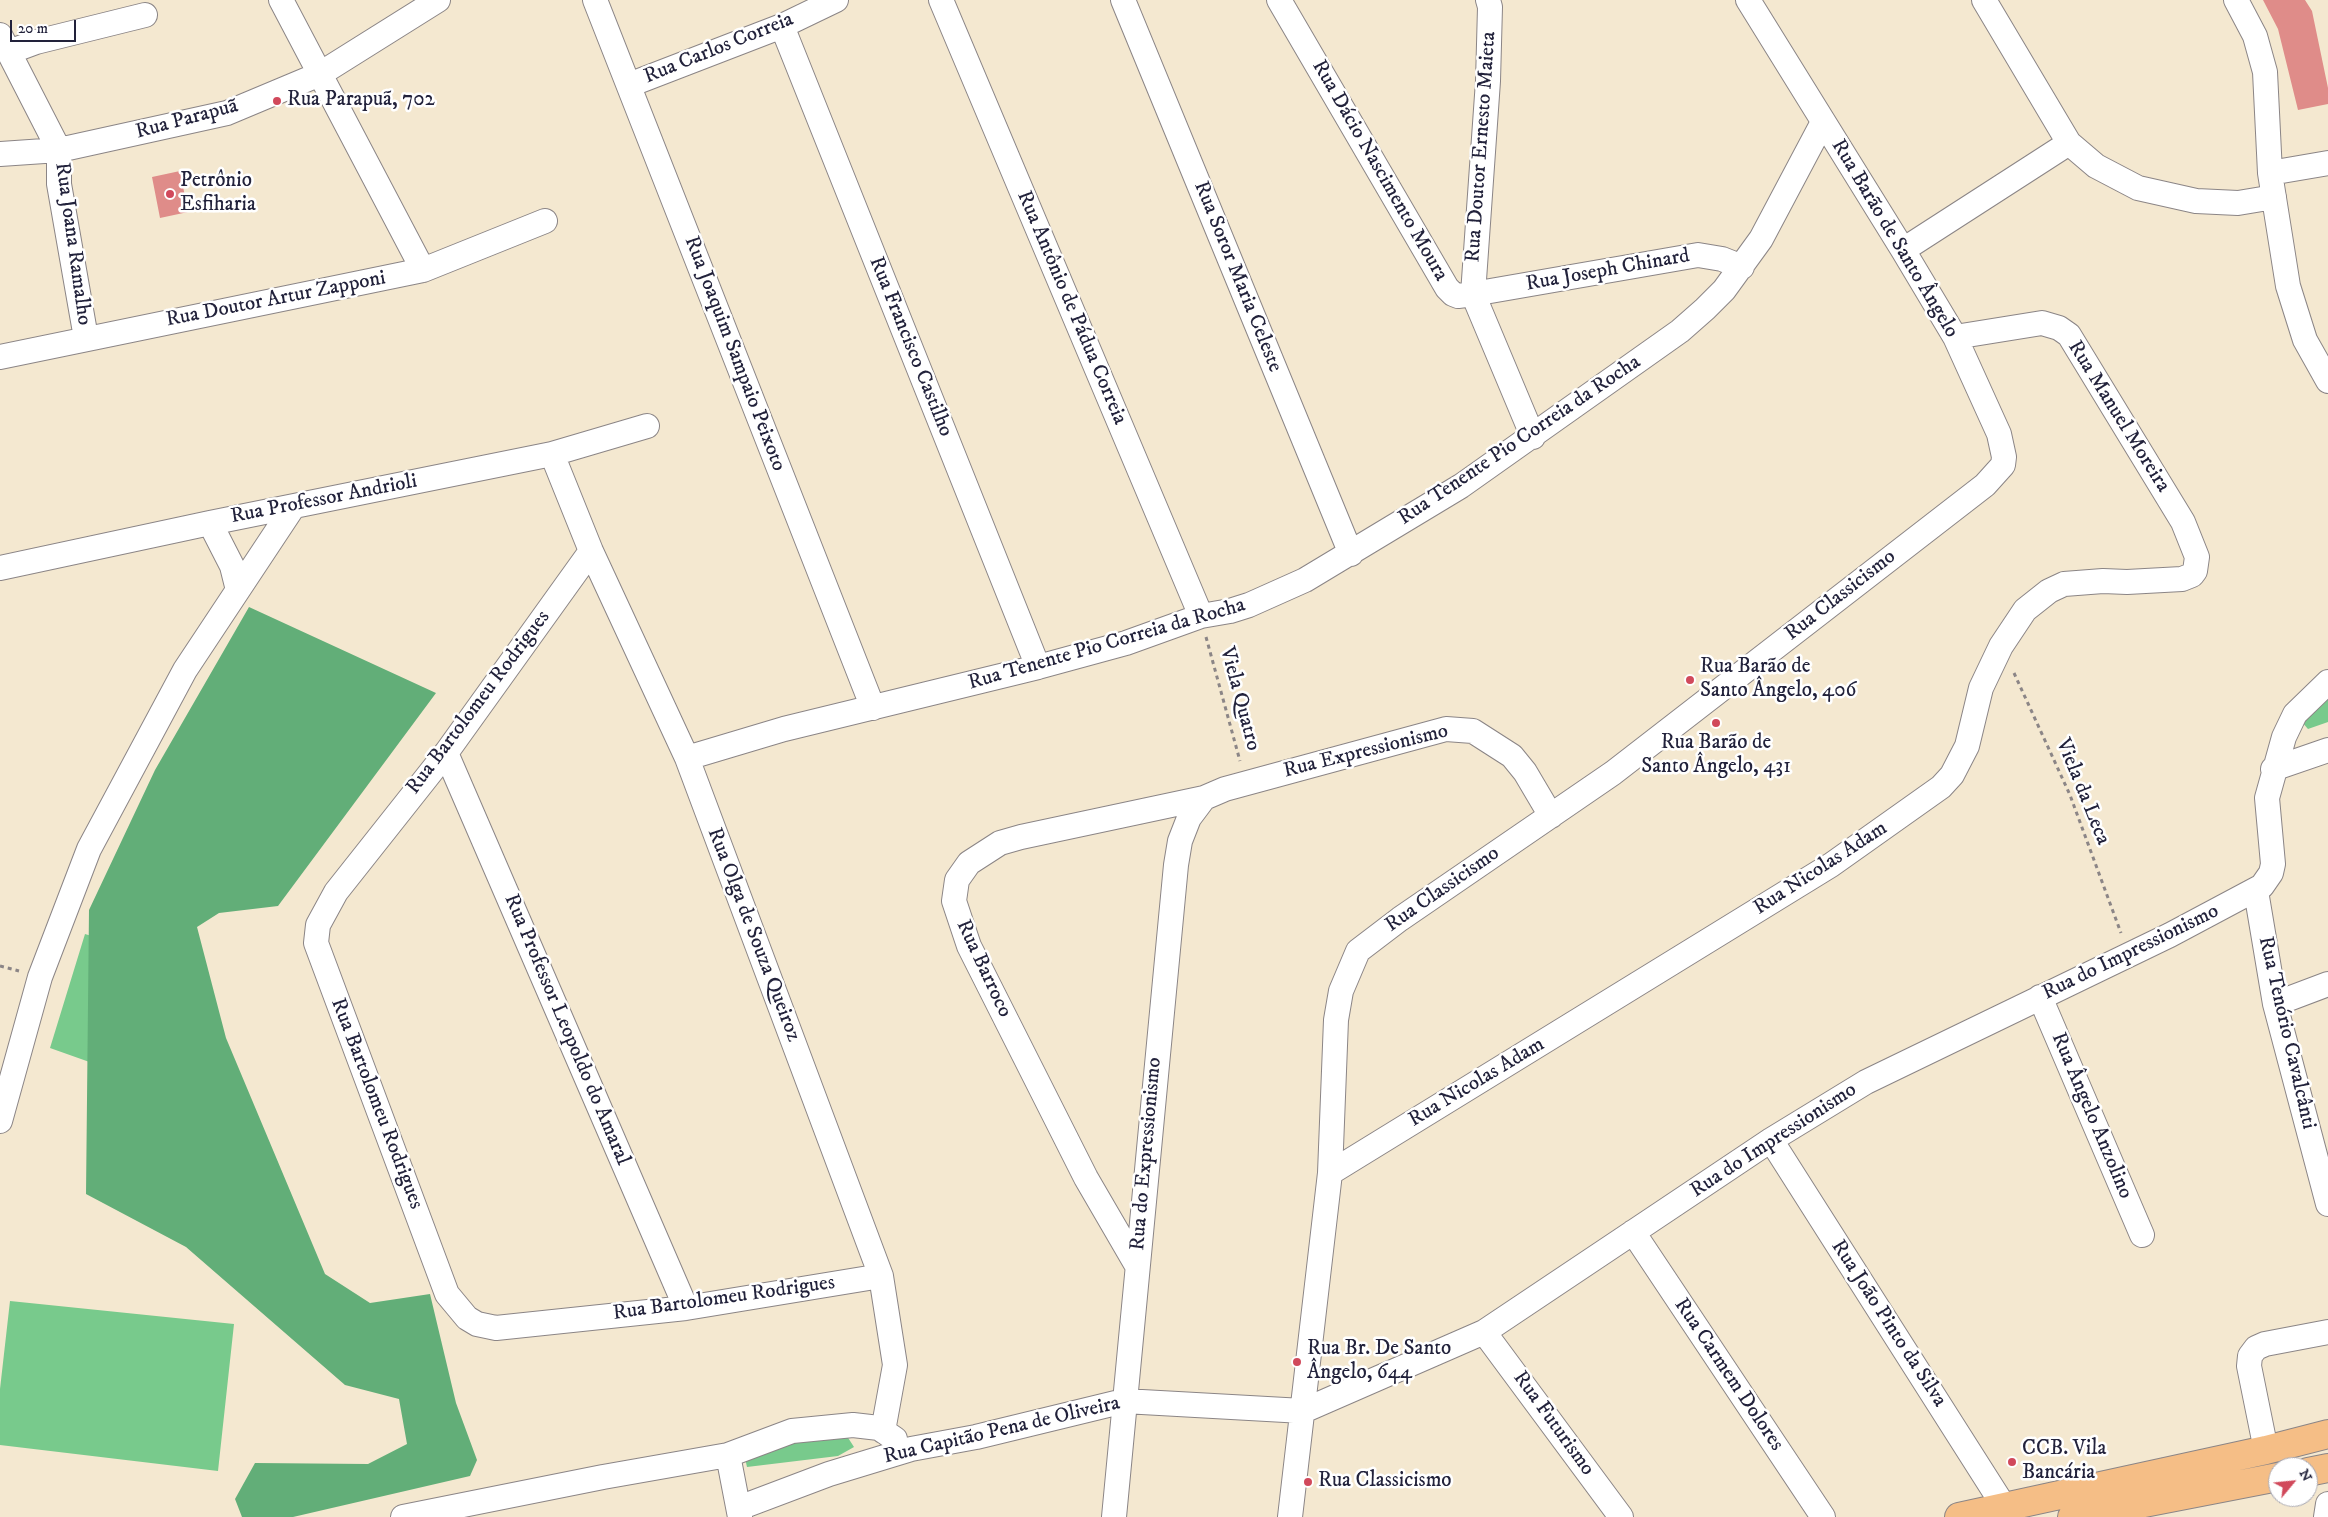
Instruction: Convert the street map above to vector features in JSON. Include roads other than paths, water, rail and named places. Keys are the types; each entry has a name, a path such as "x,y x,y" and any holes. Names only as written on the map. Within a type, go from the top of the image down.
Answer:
{"main road":[{"path":"1959,1517 2266,1450 2328,1434"},
{"path":"2072,1517 2268,1479"}],"street":[{"path":"281,0 423,270"},
{"name":"Rua Parapuã","path":"0,154 59,150 227,114 320,74 438,0"},
{"name":"Rua Joaquim Sampaio Peixoto","path":"595,0 873,708"},
{"name":"Rua Carlos Correia","path":"628,85 782,26 836,0"},
{"name":"Rua Antônio de Pádua Correia","path":"941,0 1203,624"},
{"name":"Rua Soror Maria Celeste","path":"1122,0 1351,554"},
{"name":"Rua Dácio Nascimento Moura","path":"1279,0 1448,288 1458,296 1473,294 1533,437"},
{"name":"Rua Doutor Ernesto Maieta","path":"1473,294 1487,90 1490,7 1488,0"},
{"name":"Rua Barão de Santo Ângelo","path":"1748,0 1955,337 1999,434 2004,457 2002,469 1985,485"},
{"path":"1984,0 2069,143 2096,166 2138,188 2196,201 2238,202 2274,198"},
{"path":"2236,0 2255,36 2265,72 2270,173 2288,286 2304,340 2328,381"},
{"path":"59,150 4,43 36,42 145,15"},
{"name":"Rua Francisco Castilho","path":"782,26 1038,667"},
{"name":"Rua Tenente Pio Correia da Rocha","path":"687,758 784,729 1038,667 1203,624 1305,580 1461,486 1533,437 1680,331 1705,309 1742,267 1778,210 1823,122"},
{"path":"1903,250 2069,143"},
{"name":"Rua Joana Ramalho","path":"59,150 59,184 86,338"},
{"path":"2270,173 2328,163"},
{"name":"Rua Doutor Artur Zapponi","path":"0,357 423,270 545,221"},
{"name":"Rua Joseph Chinard","path":"1473,294 1698,255 1722,259 1742,267"},
{"name":"Rua Manuel Moreira","path":"1955,337 2042,323 2059,328 2069,335 2183,522"},
{"name":"Rua Professor Andrioli","path":"0,568 210,522 552,454 647,426"},
{"name":"Rua Olga de Souza Queiroz","path":"552,454 591,551 687,758 881,1276 895,1365 883,1431"},
{"name":"Rua Classicismo","path":"1290,1517 1304,1411 1330,1173 1336,1020 1341,991 1351,964 1358,952 1400,919 1551,816 1722,691 1985,485"},
{"path":"0,1121 40,977 89,849 185,670 293,507"},
{"path":"210,522 232,566 238,590"},
{"name":"Rua Nicolas Adam","path":"1330,1173 1831,865 1941,787 1952,775 1967,746 1981,688 2001,646 2025,610 2049,591 2064,584 2182,579 2192,575 2195,571 2197,557 2183,522"},
{"name":"Rua Bartolomeu Rodrigues","path":"591,551 446,753 336,892 318,925 316,943 447,1294 467,1318 477,1324 496,1328 686,1308 881,1276"},
{"path":"2256,891 2267,880 2273,864 2267,798 2284,737 2295,714 2328,682"},
{"name":"Rua Expressionismo","path":"1204,798 1246,783 1446,729 1462,729 1484,737 1518,762 1551,816"},
{"path":"2274,769 2328,750"},
{"name":"Rua Professor Leopoldo do Amaral","path":"446,753 686,1308"},
{"name":"Rua do Expressionismo","path":"1114,1517 1136,1264 1176,865 1180,841 1189,818 1204,798"},
{"name":"Rua Barroco","path":"1136,1264 1077,1160 969,946 954,901 957,880 969,863 1000,843 1096,820 1204,798"},
{"name":"Rua do Impressionismo","path":"1304,1411 1484,1332 1771,1140 1866,1082 2256,891"},
{"name":"Rua Tenório Cavalcânti","path":"2256,891 2275,1004 2328,1204"},
{"path":"2275,1004 2328,984"},
{"name":"Rua Ângelo Anzolino","path":"2040,997 2142,1235"},
{"name":"Rua João Pinto da Silva","path":"1771,1140 2006,1508"},
{"name":"Rua Carmem Dolores","path":"1633,1232 1823,1517"},
{"name":"Rua Futurismo","path":"1484,1332 1621,1517"},
{"path":"2266,1450 2249,1366 2250,1356 2256,1348 2265,1344 2328,1332"},
{"name":"Rua Capitão Pena de Oliveira","path":"740,1512 829,1474 911,1449 976,1436 1124,1401 1304,1411"},
{"path":"403,1517 602,1477 728,1455 792,1430 853,1425 879,1428 911,1449"},
{"path":"728,1455 740,1512"},
{"path":"2326,1517 2328,1504"}],"place":[{"name":"Rua Parapuã, 702","path":"277,101"},
{"name":"Petrônio Esfiharia","path":"170,194"},
{"name":"Rua Barão de Santo Ângelo, 406","path":"1690,680"},
{"name":"Rua Barão de Santo Ângelo, 431","path":"1716,723"},
{"name":"Rua Br. De Santo Ângelo, 644","path":"1297,1362"},
{"name":"CCB. Vila Bancária","path":"2012,1462"},
{"name":"Rua Classicismo","path":"1308,1482"}]}
